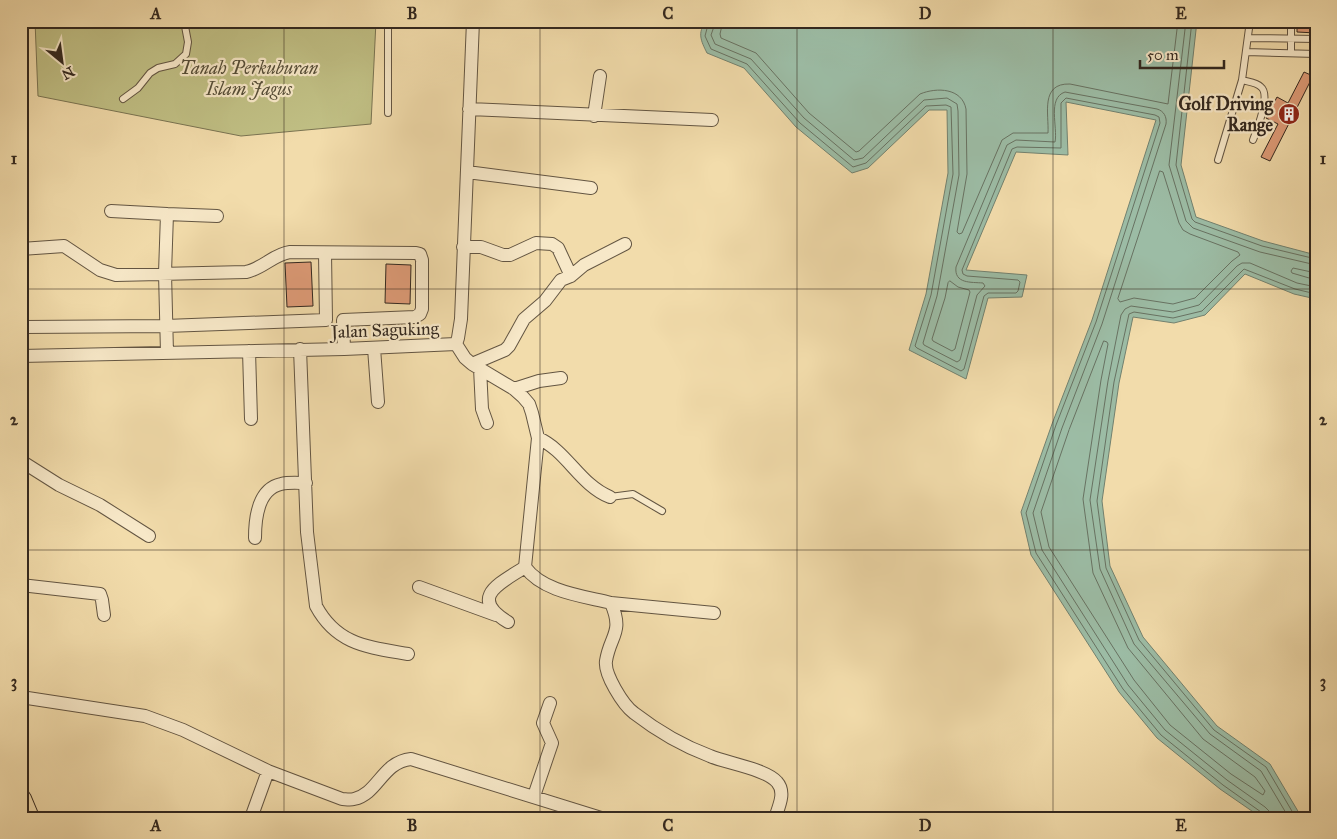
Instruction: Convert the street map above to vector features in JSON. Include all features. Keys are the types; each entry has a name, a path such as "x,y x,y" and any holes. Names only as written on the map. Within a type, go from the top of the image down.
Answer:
{"main road":[{"path":"21,799 29,818"}],"street":[{"name":"Jalan Saguking","path":"21,356 300,349 344,350 456,344 461,319 473,21"},
{"path":"594,116 600,76"},
{"path":"469,109 712,120"},
{"path":"467,172 591,188"},
{"path":"111,211 217,216"},
{"path":"167,214 165,273 167,353"},
{"path":"463,247 481,247 510,255 536,243 552,244 558,248 570,276"},
{"path":"476,366 509,346 524,319 545,301 561,280 570,276 584,265 625,244"},
{"path":"21,249 64,246 100,270 116,275 246,272 283,253 416,252 420,254 422,260 422,309 420,314 415,317 166,326 26,327 21,325"},
{"path":"324,253 326,320"},
{"path":"343,320 344,350"},
{"path":"456,344 465,358 514,389 529,404 538,438 525,567 493,589 489,596 489,602 496,615"},
{"path":"374,348 378,402"},
{"path":"300,349 307,532 314,598 321,616 342,637 355,644 408,654"},
{"path":"249,351 252,419"},
{"path":"476,366 482,409 487,424"},
{"path":"514,389 539,381 561,378"},
{"path":"538,438 550,443 586,481 603,495 610,498"},
{"path":"21,461 59,485 100,505 149,536"},
{"path":"254,538 261,499 280,484 306,483"},
{"path":"525,567 545,584 611,603 714,613"},
{"path":"21,585 100,594 104,615"},
{"path":"419,587 496,615 508,622"},
{"path":"611,603 617,619 617,628 606,662 613,684 626,707 679,742 710,756 755,770 776,781 781,790 781,797 775,818"},
{"path":"21,697 145,716 183,730 268,771 342,799 354,799 370,790 389,768 411,758 601,818"},
{"path":"534,796 552,743 544,722 550,703"},
{"path":"251,818 268,771"}],"lane":[{"path":"123,99 138,88 150,73 158,68 175,64 186,54 188,42 184,21"},
{"path":"388,21 388,113"},
{"path":"1218,160 1242,80 1250,21"},
{"path":"1291,21 1291,53"},
{"path":"1248,38 1316,39"},
{"path":"1246,52 1316,54"},
{"path":"1242,80 1260,86 1266,97 1254,140"},
{"path":"610,498 633,494 662,511"}],"green space":[{"name":"Tanah Perkuburan Islam Jagus","path":"35,21 376,21 371,124 241,136 38,96"}],"water":[{"path":"706,21 1197,21 1181,165 1196,217 1263,241 1316,255 1316,299 1294,294 1245,274 1205,315 1174,323 1133,317 1119,383 1102,501 1110,566 1143,637 1217,726 1270,764 1302,818 1262,818 1220,789 1157,738 1119,692 1031,555 1021,512 1092,320 1156,120 1066,102 1068,155 1016,152 966,270 1027,275 1022,297 988,298 966,379 909,350 926,294 948,173 947,110 929,110 868,168 852,173 796,127 744,68 707,53 701,37 703,25"}],"building":[{"path":"1297,21 1316,21 1316,33 1297,32"},
{"name":"Golf Driving Range","path":"1304,72 1313,76 1270,161 1261,157 1278,124 1266,118 1277,97 1288,103"},
{"path":"311,262 313,306 287,307 285,263"},
{"path":"386,264 411,265 410,304 385,303"}],"place":[{"name":"Golf Driving Range","path":"1289,114"}]}
